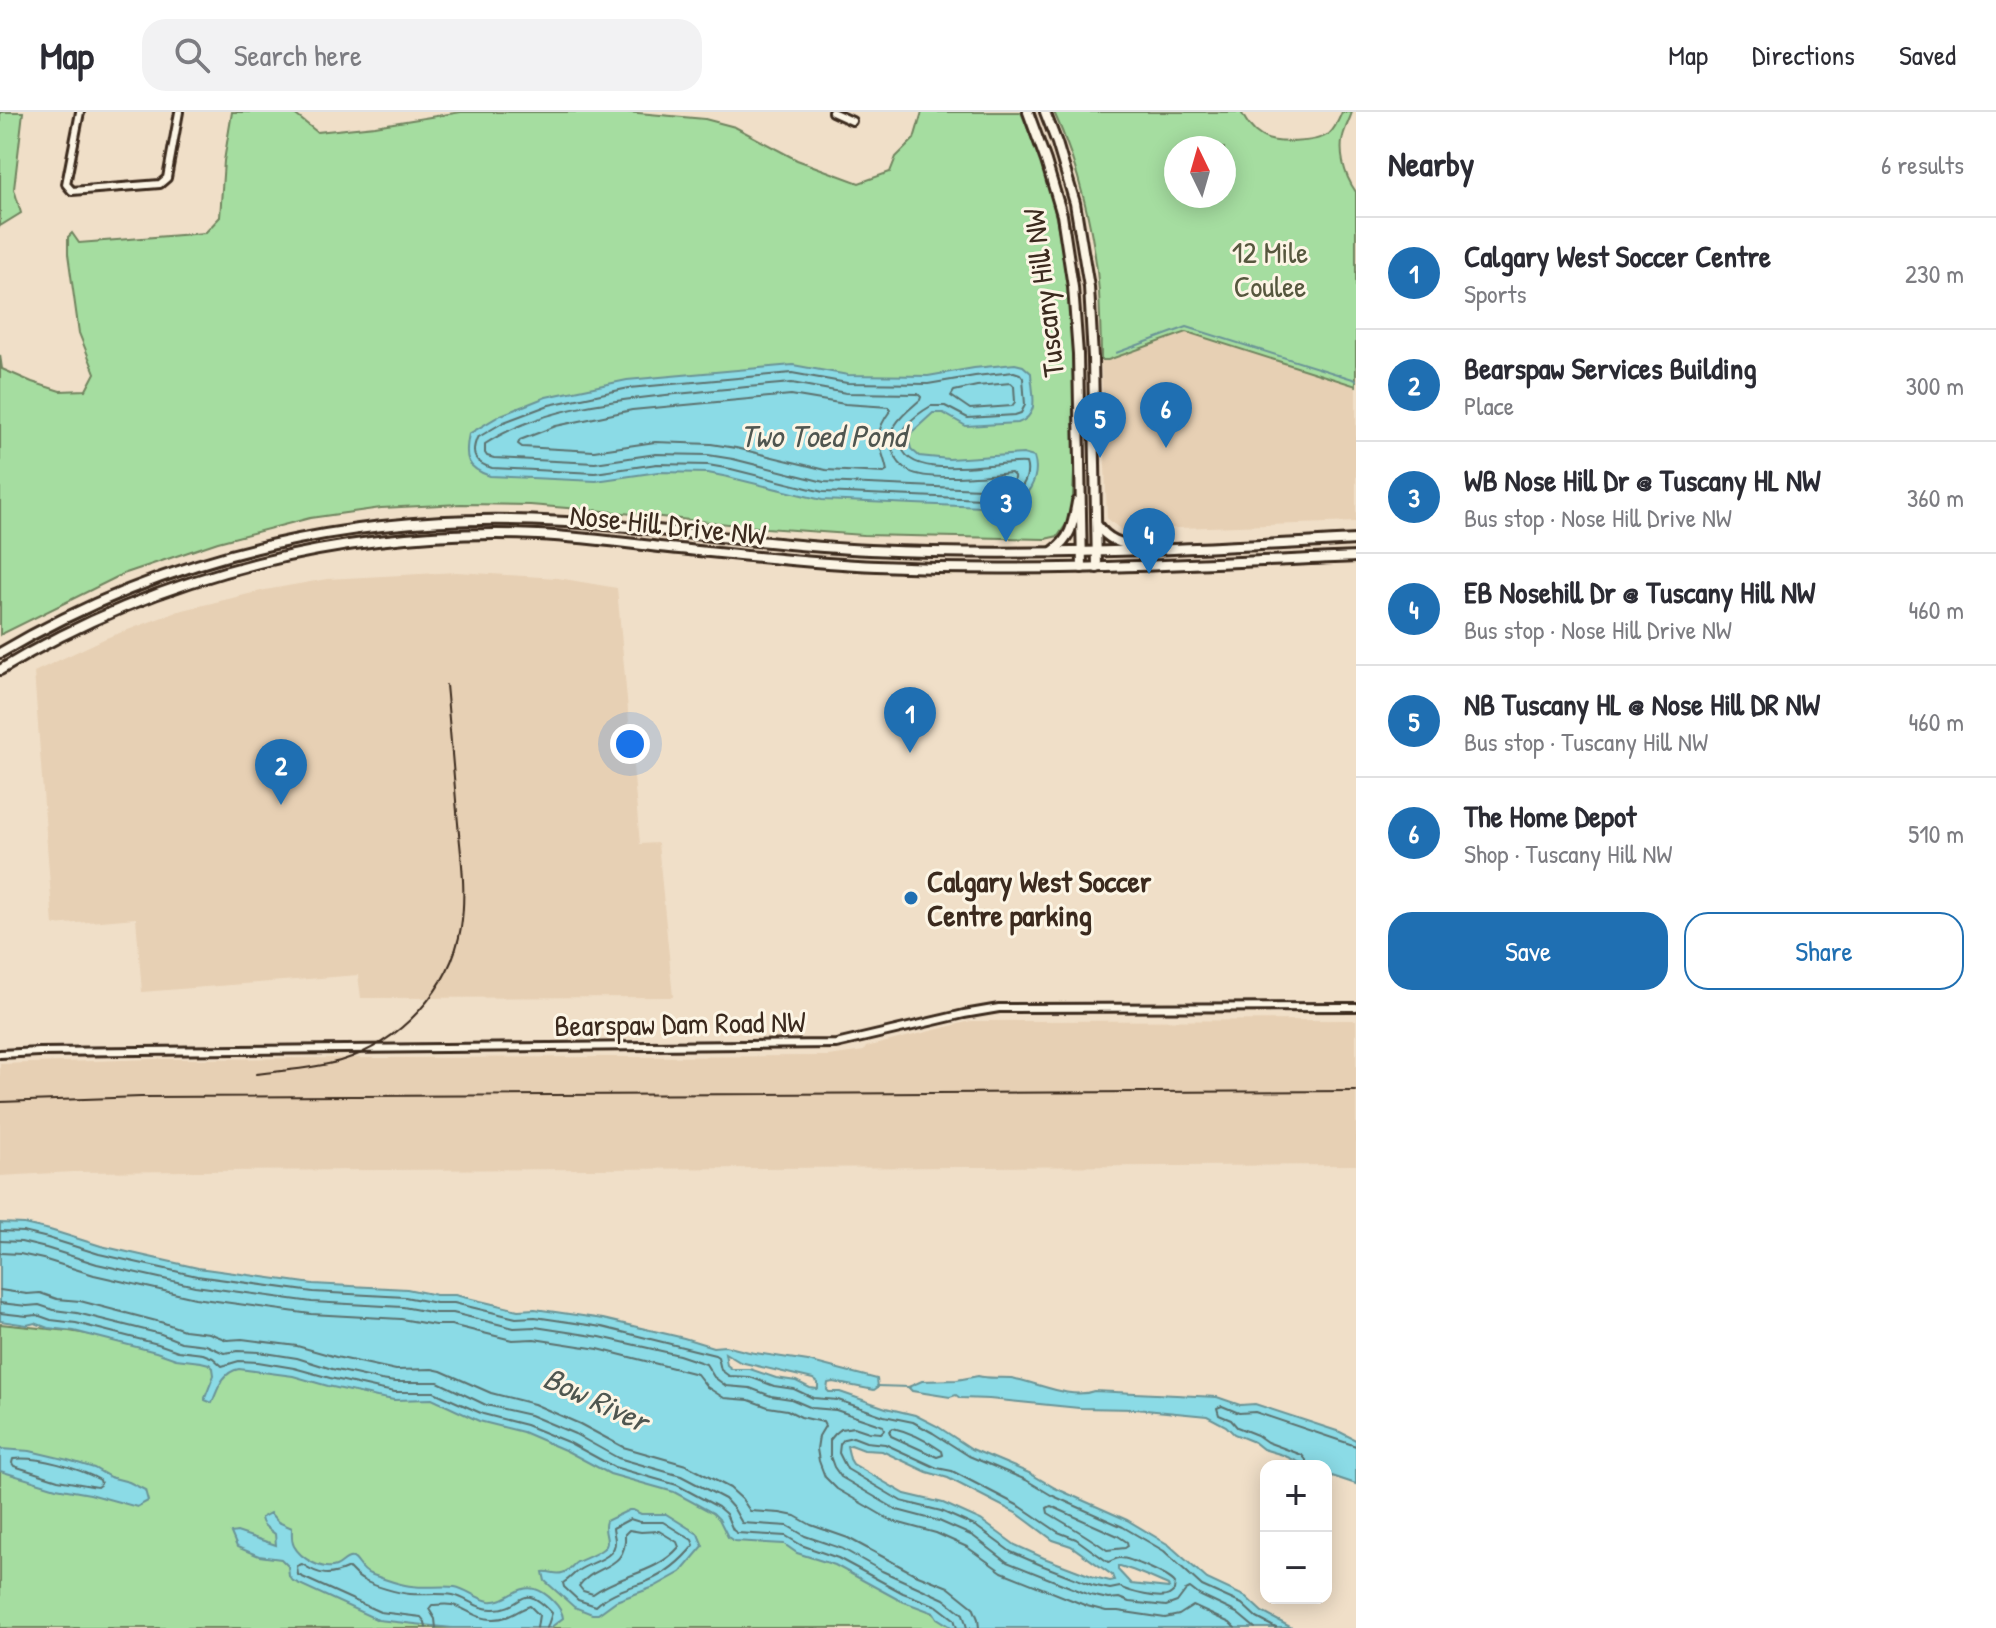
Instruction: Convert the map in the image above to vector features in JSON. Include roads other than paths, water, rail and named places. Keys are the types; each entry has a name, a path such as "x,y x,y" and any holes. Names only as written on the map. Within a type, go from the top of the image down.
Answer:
{"street":[{"path":"80,112 66,184 72,191 160,184 167,178 179,112"},
{"path":"832,112 852,121"},
{"name":"Tuscany Hill NW","path":"1028,112 1062,215 1077,319 1082,568"},
{"name":"Tuscany Hill NW","path":"1045,112 1075,203 1089,287 1097,568"},
{"path":"1051,552 1069,536 1080,482"},
{"name":"Nose Hill Drive NW","path":"0,653 75,612 182,569 303,537 414,522 469,519 553,521 867,550 1082,552 1356,540"},
{"path":"1097,525 1104,535 1120,543 1183,549"},
{"name":"Nose Hill Drive NW","path":"0,670 107,614 195,581 316,550 406,538 541,535 810,562 915,568 1097,568 1356,557"},
{"name":"Bearspaw Dam Road NW","path":"0,1054 836,1044 999,1008 1356,1007"}],"water":[{"name":"Two Toed Pond","path":"1015,364 1031,373 1034,402 1030,415 1025,419 1018,423 966,426 943,413 933,413 910,434 909,441 911,449 919,456 949,459 1023,454 1034,457 1034,481 1020,500 1006,508 822,500 708,473 658,472 596,481 490,476 471,466 467,456 469,434 501,415 546,397 627,380 793,365 848,375 928,376"},
{"name":"Bow River","path":"0,1223 24,1224 101,1246 198,1268 313,1284 455,1295 518,1310 535,1309 603,1319 713,1347 725,1346 808,1361 877,1379 878,1387 874,1390 833,1382 828,1383 827,1390 915,1415 972,1449 1127,1520 1169,1545 1207,1579 1246,1597 1262,1612 1292,1628 953,1628 934,1613 899,1600 835,1565 797,1553 784,1544 734,1541 713,1513 674,1492 610,1474 523,1432 479,1421 432,1399 394,1400 293,1376 239,1369 225,1377 212,1403 205,1400 214,1375 209,1364 176,1359 74,1331 35,1323 27,1325 0,1321","holes":["725,1353 740,1362 813,1379 818,1383 818,1389 750,1369 732,1369 727,1365","847,1446 882,1451 948,1478 1018,1514 1053,1540 1071,1546 1112,1575 1114,1580 1094,1577 1044,1558 1015,1545 981,1520 943,1503 905,1494 853,1464","1118,1566 1150,1577 1169,1588 1131,1584"]},
{"path":"978,1376 1011,1378 1074,1393 1094,1391 1217,1397 1240,1405 1255,1404 1356,1440 1356,1484 1332,1476 1332,1460 1294,1460 1263,1449 1207,1416 960,1398 912,1391 908,1387 922,1381"},
{"path":"0,1449 30,1451 94,1468 145,1490 148,1501 137,1507 0,1471"},
{"path":"629,1510 641,1514 666,1514 698,1534 703,1546 681,1572 654,1587 616,1601 598,1614 574,1607 545,1581 543,1572 564,1572 601,1551 607,1544 606,1521"},
{"path":"270,1513 278,1522 292,1528 292,1542 297,1551 319,1565 336,1566 353,1558 367,1573 392,1582 417,1587 455,1587 489,1601 502,1599 523,1589 535,1589 553,1600 563,1618 550,1628 452,1628 378,1620 293,1581 288,1566 281,1559 259,1556 237,1547 231,1533 237,1532 276,1545 275,1534 261,1518"}],"waterway":[{"path":"1116,353 1187,327 1356,380"},
{"path":"877,1386 910,1387"}],"railway":[{"path":"256,1074 319,1066 362,1053 402,1027 434,992 446,972 461,927 463,898 446,685"},
{"path":"0,1102 141,1097 1356,1091"}],"place":[{"name":"The Home Depot","path":"1166,448"},
{"name":"NB Tuscany HL @ Nose Hill DR NW","path":"1100,458"},
{"name":"WB Nose Hill Dr @ Tuscany HL NW","path":"1006,542"},
{"name":"EB Nosehill Dr @ Tuscany Hill NW","path":"1149,574"},
{"name":"Calgary West Soccer Centre","path":"910,753"},
{"name":"Bearspaw Services Building","path":"281,805"},
{"name":"Calgary West Soccer Centre parking","path":"911,898"}],"park label":[{"name":"12 Mile Coulee","path":"1270,269"}]}
